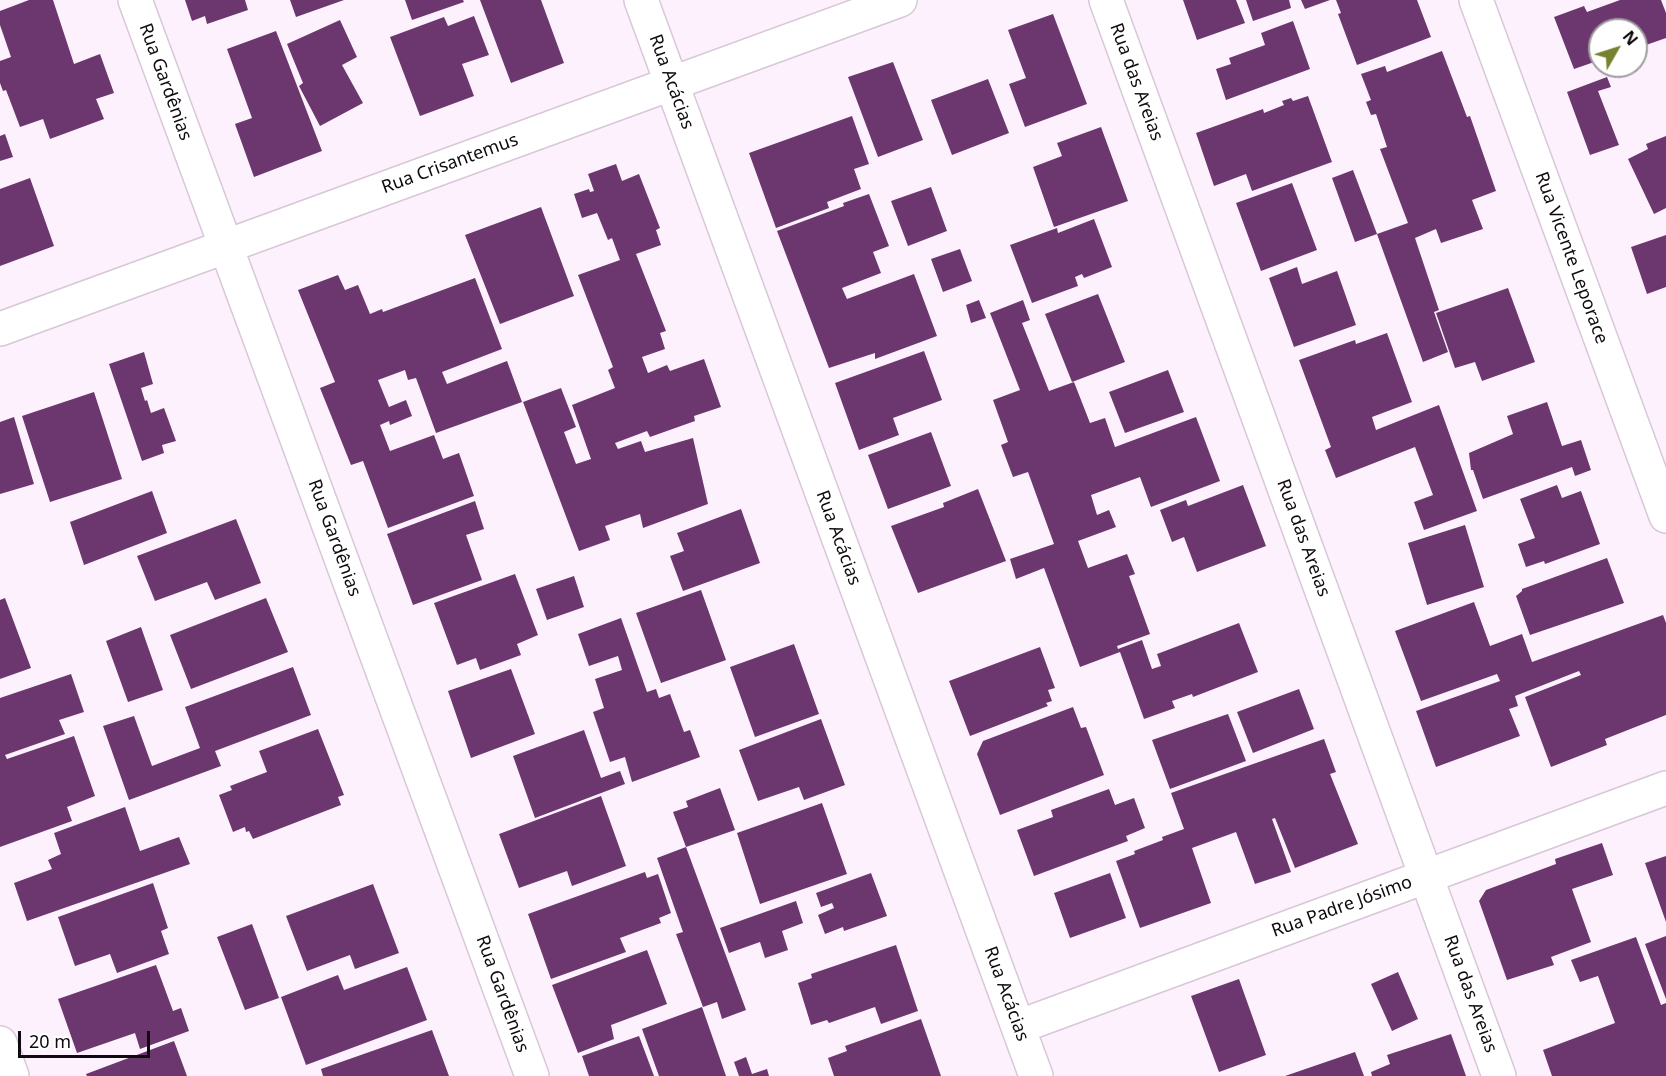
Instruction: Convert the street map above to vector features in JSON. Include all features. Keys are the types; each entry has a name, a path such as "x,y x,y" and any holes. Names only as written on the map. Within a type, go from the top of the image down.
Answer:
{"street":[{"name":"Rua Gardênias","path":"135,0 532,1076"},
{"name":"Rua Acácias","path":"641,0 1036,1076"},
{"name":"Rua Crisantemus","path":"0,329 900,0"},
{"name":"Rua das Areias","path":"1106,0 1500,1076"},
{"name":"Rua Vicente Leporace","path":"1476,0 1666,516"},
{"name":"Rua Padre Jósimo","path":"1018,1027 1666,788"},
{"path":"0,1043 12,1076"}],"building":[{"path":"29,0 53,0 74,64 100,54 114,93 96,99 104,119 50,139 43,119 20,127 6,90 3,91 0,83 0,61 11,57 0,25 0,11"},
{"path":"185,0 245,0 248,10 207,24 205,16 192,21"},
{"path":"290,0 344,0 296,17"},
{"path":"405,0 463,0 464,2 412,20"},
{"path":"480,0 541,0 564,63 511,83"},
{"path":"1183,0 1236,0 1245,23 1197,40"},
{"path":"1246,0 1289,0 1291,8 1253,21"},
{"path":"1301,0 1330,0 1305,9"},
{"path":"1336,0 1417,0 1431,37 1357,65 1338,14 1341,13"},
{"path":"1620,0 1661,0 1666,13 1666,38 1648,44 1648,18 1588,18 1588,64 1574,69 1554,17 1584,6 1587,12"},
{"path":"1053,14 1087,104 1025,127 1009,84 1026,78 1008,30"},
{"path":"474,16 489,55 462,64 474,96 420,116 390,37 444,17 448,26"},
{"path":"340,20 357,57 342,65 363,103 320,126 299,86 303,83 287,44"},
{"path":"1293,21 1310,69 1226,100 1216,69 1231,64 1229,58 1265,45 1261,33"},
{"path":"276,31 322,151 254,177 235,124 252,118 227,49"},
{"path":"1442,51 1467,117 1470,116 1496,191 1472,200 1483,229 1441,243 1436,229 1415,238 1439,310 1434,312 1448,352 1423,362 1377,234 1408,223 1380,149 1387,147 1376,114 1371,115 1366,102 1371,100 1361,74 1385,66 1387,72"},
{"path":"893,62 923,140 878,157 848,77"},
{"path":"1607,78 1611,87 1598,91 1619,145 1590,155 1567,92"},
{"path":"988,79 1009,133 952,155 931,100"},
{"path":"1308,96 1332,162 1252,191 1246,174 1214,186 1196,133 1263,109 1264,113 1284,105 1282,101 1291,98 1293,101"},
{"path":"852,116 869,164 854,169 861,189 827,202 829,208 776,228 749,153"},
{"path":"1101,127 1128,201 1054,227 1033,167 1062,156 1057,143"},
{"path":"5,134 13,157 0,161 0,136"},
{"path":"1666,136 1666,208 1654,214 1628,159 1648,149 1646,144"},
{"path":"616,164 622,181 639,174 660,228 656,230 661,245 636,254 666,331 660,333 665,349 642,357 648,373 667,365 670,371 704,359 721,407 694,416 695,421 650,437 647,431 615,443 618,449 641,441 645,452 693,438 708,504 643,528 640,514 605,526 610,540 579,551 523,402 561,388 576,427 564,432 576,464 591,459 572,405 615,388 608,370 613,367 578,275 620,260 612,238 608,240 597,213 582,218 574,194 589,189 590,192 594,191 588,174"},
{"path":"1353,170 1377,234 1355,242 1332,178"},
{"path":"30,178 54,246 0,266 0,189"},
{"path":"1292,183 1317,250 1261,271 1236,203"},
{"path":"931,187 947,231 908,246 891,201"},
{"path":"869,194 889,246 873,252 881,273 842,288 847,299 914,274 937,336 875,359 875,353 829,368 777,231 844,206 843,203"},
{"path":"541,207 574,296 500,324 465,235"},
{"path":"1094,219 1112,267 1084,278 1082,274 1075,277 1078,286 1032,303 1010,245 1057,228 1058,233"},
{"path":"1666,235 1666,287 1647,294 1631,247"},
{"path":"960,249 972,281 943,292 931,259"},
{"path":"1297,267 1302,284 1337,271 1356,325 1294,347 1269,278"},
{"path":"338,275 345,290 358,285 370,314 382,309 383,312 475,278 502,349 442,372 447,384 507,361 522,402 436,433 416,378 408,380 405,370 378,380 389,407 406,400 412,416 390,425 389,421 380,425 390,451 434,435 443,459 459,453 474,496 388,528 363,461 351,465 320,388 335,382 298,290"},
{"path":"1508,288 1535,362 1482,381 1475,362 1455,368 1436,313"},
{"path":"1098,294 1125,362 1072,382 1045,314"},
{"path":"979,300 986,318 971,323 966,305"},
{"path":"1023,300 1030,320 1022,323 1049,391 1074,382 1090,423 1105,418 1115,447 1196,417 1220,481 1151,507 1140,477 1091,495 1097,515 1109,510 1116,527 1078,541 1088,568 1127,554 1135,574 1129,576 1150,634 1117,646 1118,649 1142,640 1152,669 1161,666 1157,654 1239,623 1258,672 1193,697 1192,694 1172,701 1175,708 1144,719 1120,652 1080,667 1044,568 1016,579 1010,559 1054,544 1028,472 1013,477 1001,445 1008,442 993,400 1020,390 990,313"},
{"path":"1387,333 1412,402 1372,417 1376,430 1439,405 1477,511 1424,530 1414,502 1433,495 1415,447 1336,478 1325,450 1331,447 1299,360 1355,340 1356,344"},
{"path":"924,351 942,400 893,418 899,435 859,450 835,383"},
{"path":"144,352 153,384 141,388 145,401 147,400 151,413 164,408 176,441 162,445 164,453 142,461 109,364"},
{"path":"1168,370 1184,412 1125,433 1109,392"},
{"path":"94,392 122,479 50,502 22,416"},
{"path":"1547,402 1562,446 1581,440 1591,470 1575,476 1572,467 1483,499 1473,470 1471,470 1469,453 1513,434 1507,416"},
{"path":"14,417 34,484 0,494 0,422"},
{"path":"931,432 951,486 888,509 868,455"},
{"path":"1243,485 1266,546 1197,572 1184,537 1172,542 1160,510 1186,500 1188,506"},
{"path":"1557,485 1562,498 1581,491 1600,544 1545,564 1544,561 1526,567 1518,544 1535,538 1520,499"},
{"path":"978,489 1006,561 918,593 891,526 944,507 943,503"},
{"path":"152,491 167,533 84,565 70,522"},
{"path":"475,501 484,529 466,535 482,580 413,605 387,534"},
{"path":"741,509 760,563 683,591 670,556 684,551 677,533"},
{"path":"236,519 261,583 215,600 207,582 155,601 137,556"},
{"path":"1465,525 1484,587 1427,605 1408,543"},
{"path":"1607,558 1624,603 1530,635 1516,596 1522,589"},
{"path":"515,574 538,635 517,644 521,655 480,670 476,658 457,665 434,603"},
{"path":"574,576 584,607 547,620 536,589"},
{"path":"701,590 726,660 661,683 636,613"},
{"path":"5,598 31,668 0,679 0,600"},
{"path":"266,598 288,652 191,689 170,635"},
{"path":"1474,602 1490,646 1522,634 1532,662 1663,615 1666,623 1666,715 1605,739 1607,745 1551,767 1525,697 1581,675 1579,671 1515,696 1518,706 1509,709 1520,736 1436,767 1416,711 1500,681 1497,674 1421,701 1395,631"},
{"path":"621,618 647,692 656,689 659,698 670,694 684,732 690,730 700,757 632,782 625,757 610,762 593,712 604,708 595,679 622,670 618,656 589,666 578,634"},
{"path":"141,627 163,690 128,702 106,641"},
{"path":"794,644 819,714 755,737 730,667"},
{"path":"1040,647 1055,688 1048,690 1052,701 1046,703 1048,706 970,736 949,681"},
{"path":"293,667 311,715 215,751 221,766 129,800 103,726 134,716 152,766 200,748 185,707"},
{"path":"511,669 535,734 471,758 448,691"},
{"path":"71,674 84,712 59,720 65,734 5,755 7,759 74,736 95,796 67,807 72,821 0,847 0,698"},
{"path":"1299,689 1314,729 1253,753 1237,712"},
{"path":"1073,707 1081,728 1086,727 1104,775 1000,815 977,754 983,741"},
{"path":"1228,714 1246,761 1170,789 1152,740"},
{"path":"821,719 845,785 804,800 799,787 758,801 739,750"},
{"path":"318,729 344,795 338,797 341,805 253,839 249,831 246,832 245,827 233,832 219,795 232,790 230,786 267,772 259,751"},
{"path":"584,730 601,778 620,771 625,784 535,818 513,756"},
{"path":"1324,739 1336,772 1330,774 1358,844 1295,868 1275,818 1272,819 1291,872 1255,884 1236,832 1192,848 1211,903 1140,928 1116,861 1163,840 1162,837 1184,829 1171,793"},
{"path":"720,788 735,830 686,847 673,812 688,807 686,801"},
{"path":"1109,789 1115,805 1134,798 1145,828 1126,836 1128,841 1034,876 1017,830 1053,817 1051,810"},
{"path":"601,796 626,866 572,886 567,871 519,888 499,834"},
{"path":"822,803 847,874 760,904 737,833"},
{"path":"125,807 140,851 179,837 190,864 27,921 14,883 52,869 48,860 61,854 54,833"},
{"path":"1602,843 1613,875 1572,889 1591,942 1551,957 1554,965 1507,980 1479,901 1486,890 1556,864 1555,859"},
{"path":"686,847 746,1010 722,1019 717,1002 703,1007 676,934 683,932 657,858"},
{"path":"1666,856 1666,922 1645,863"},
{"path":"645,872 647,878 658,874 671,913 659,918 661,923 620,938 626,952 551,979 528,914"},
{"path":"871,873 887,916 844,931 843,927 825,934 818,915 834,908 832,903 821,907 816,893"},
{"path":"1110,873 1126,918 1070,938 1054,893"},
{"path":"153,883 168,928 161,931 169,954 117,973 110,954 75,966 58,917"},
{"path":"373,884 399,953 355,969 350,955 307,971 286,916"},
{"path":"796,901 803,923 782,931 788,950 765,958 760,942 729,953 720,928"},
{"path":"252,924 279,998 245,1010 217,937"},
{"path":"1666,936 1666,999 1645,944"},
{"path":"1636,937 1661,1005 1666,1003 1666,1076 1552,1076 1543,1050 1615,1023 1598,976 1580,982 1571,960"},
{"path":"896,945 918,1011 881,1024 875,1007 829,1023 827,1020 811,1025 798,983 812,978 811,974"},
{"path":"647,950 667,1004 611,1025 614,1039 578,1053 552,985"},
{"path":"156,965 173,1011 181,1008 189,1031 140,1049 135,1033 77,1053 58,999"},
{"path":"407,967 427,1020 306,1065 281,997 338,975 344,990"},
{"path":"1398,972 1418,1019 1392,1031 1371,984"},
{"path":"1239,979 1266,1055 1219,1072 1191,996"},
{"path":"702,1007 726,1076 659,1076 642,1029"},
{"path":"921,1019 941,1076 834,1076 828,1058 847,1051 845,1046"},
{"path":"432,1030 449,1076 323,1076 321,1069"},
{"path":"1451,1034 1466,1076 1372,1076 1371,1072 1390,1064 1387,1055"},
{"path":"639,1036 654,1076 589,1076 582,1056"},
{"path":"174,1041 187,1076 87,1076 86,1074"},
{"path":"1355,1052 1364,1076 1285,1076"},
{"path":"746,1057 752,1074 767,1069 769,1076 739,1076 734,1062"}]}
